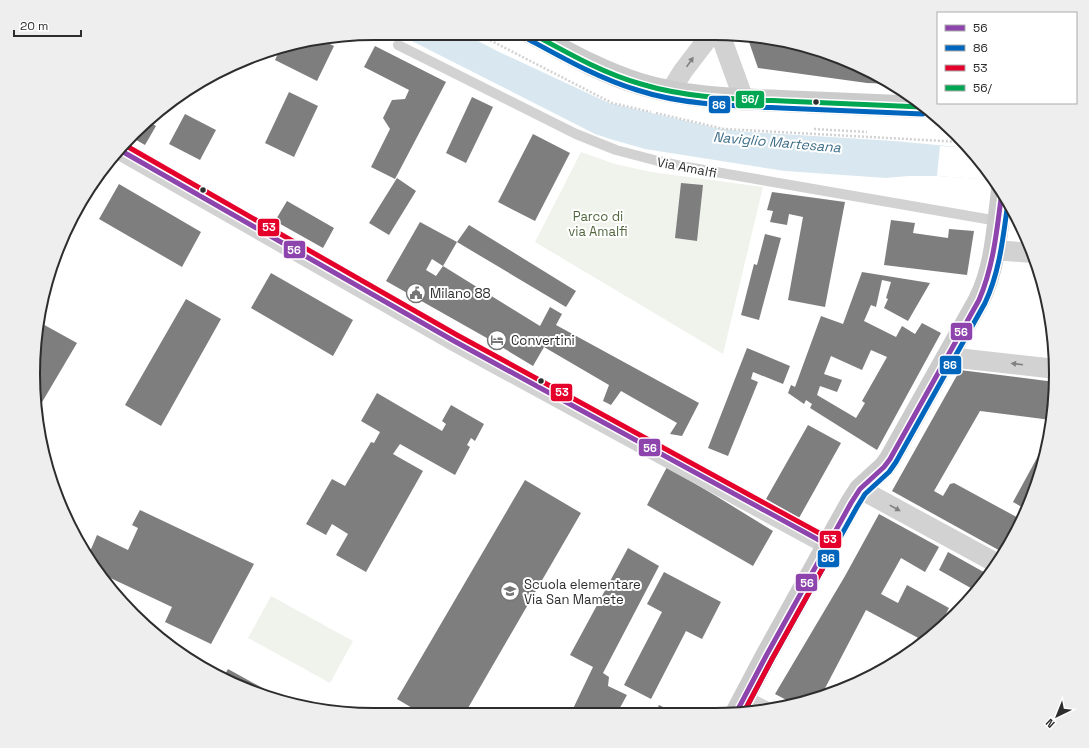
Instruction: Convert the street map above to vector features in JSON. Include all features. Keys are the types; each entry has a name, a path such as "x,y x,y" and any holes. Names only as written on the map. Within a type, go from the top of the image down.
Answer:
{"street":[{"path":"543,40 591,65 615,75 670,92 744,100 915,107"},
{"path":"670,92 686,67 707,40"},
{"path":"722,40 744,100"},
{"path":"124,153 454,341 828,545"},
{"path":"740,706 860,489 884,467 890,459 983,292 989,274 994,250 1001,201"},
{"path":"994,250 1026,252"},
{"path":"948,357 1049,368"},
{"path":"860,489 992,561"}],"lane":[{"name":"Via Amalfi","path":"398,45 572,132 616,150 689,167 998,221"}],"path":[{"path":"814,129 867,132"}],"green space":[{"name":"Parco di via Amalfi","path":"581,152 615,164 651,172 763,187 723,354 535,242"},
{"path":"271,596 353,641 330,683 248,638"}],"water":[{"name":"Naviglio Martesana","path":"410,40 476,40 609,103 716,128 748,132 895,141 960,147 986,179 937,176 886,178 785,171 645,149 595,134"}],"pier":[{"path":"940,146 960,147 986,179 937,176"}],"building":[{"path":"749,42 780,46 801,51 843,65 879,83 867,83 758,68"},
{"path":"328,43 334,46 317,81 275,60 278,54 309,46"},
{"path":"375,46 446,82 395,179 371,167 390,129 383,118 392,100 405,99 409,90 364,67"},
{"path":"289,92 318,106 294,157 265,143"},
{"path":"472,97 493,107 466,163 446,153"},
{"path":"185,114 216,130 200,160 169,144"},
{"path":"153,124 156,126 145,145 136,140"},
{"path":"533,134 570,153 535,221 498,202"},
{"path":"397,178 416,191 389,235 369,223"},
{"path":"681,183 703,185 697,241 675,238"},
{"path":"119,184 201,232 182,267 99,219"},
{"path":"772,192 845,202 825,307 788,300 803,217 789,214 787,225 770,222 773,211 767,210"},
{"path":"287,201 334,228 323,248 275,221"},
{"path":"891,220 915,223 913,233 948,238 949,229 974,231 967,275 884,265"},
{"path":"420,222 457,242 443,266 540,326 550,307 562,314 556,325 699,403 682,436 670,434 677,423 621,391 611,405 603,401 609,385 544,347 533,366 386,281","holes":["432,259 443,266 436,276 426,270"]},
{"path":"469,225 576,291 566,307 457,242"},
{"path":"765,234 781,238 759,320 741,315 754,264 757,265"},
{"path":"862,272 930,283 908,321 884,308 888,299 886,298 891,282 882,280 876,307 871,305 864,321 896,337 902,326 915,334 922,323 941,333 877,450 810,408 812,404 806,400 804,404 788,393 791,385 795,387 821,316 843,324","holes":["871,350 887,357 862,401 865,403 856,418 817,395 820,386 837,392 842,380 824,374 831,356 862,370"]},
{"path":"271,273 353,320 333,356 251,308"},
{"path":"186,299 221,319 161,426 125,405"},
{"path":"44,325 77,343 42,403 40,374"},
{"path":"747,348 790,366 783,384 753,372 751,379 758,382 728,456 708,448"},
{"path":"960,370 1049,381 1046,419 980,411 934,491 943,496 950,484 954,483 1017,517 999,550 892,491"},
{"path":"377,393 442,431 446,424 442,421 451,405 484,424 475,441 471,438 467,445 470,447 455,475 400,444 393,454 423,471 366,572 336,555 348,534 332,524 326,535 306,524 332,479 345,486 371,442 374,443 380,432 361,421"},
{"path":"808,425 841,443 799,518 766,499"},
{"path":"1040,453 1022,507 1013,502"},
{"path":"667,467 773,531 753,566 647,505"},
{"path":"525,480 581,513 468,708 412,708 397,699"},
{"path":"140,510 254,564 211,644 165,622 172,607 109,578 96,560 90,550 97,535 128,550 138,528 132,525"},
{"path":"879,514 939,547 925,572 901,558 881,594 898,603 907,585 949,608 945,616 919,638 866,610 825,689 787,700 775,694 845,576"},
{"path":"628,548 659,566 603,673 609,677 608,686 627,695 620,708 573,708 593,667 570,655"},
{"path":"948,552 984,572 971,588 939,570"},
{"path":"664,572 721,602 702,639 686,631 651,699 624,685 662,612 647,604"},
{"path":"228,669 265,689 246,683 225,674"},
{"path":"659,705 665,708 658,708"}],"transit line":[{"name":"86","path":"530,40 608,80 637,90 672,99 708,104 923,114"},
{"name":"56/","path":"544,40 584,62 612,74 658,89 693,95 729,98 915,107"},
{"name":"53","path":"129,147 457,335 832,540 835,544 834,548 747,706"},
{"name":"56","path":"124,153 454,341 828,545"},
{"name":"56","path":"739,707 851,503 860,489 884,467 890,459 979,300 992,260 1001,201"},
{"name":"86","path":"747,706 857,507 865,494 889,472 896,462 985,303 998,266 1007,211"}],"place":[{"name":"Milano 88","path":"416,293"},
{"name":"Convertini","path":"497,340"},
{"name":"Scuola elementare Via San Mamete","path":"510,591"}]}
